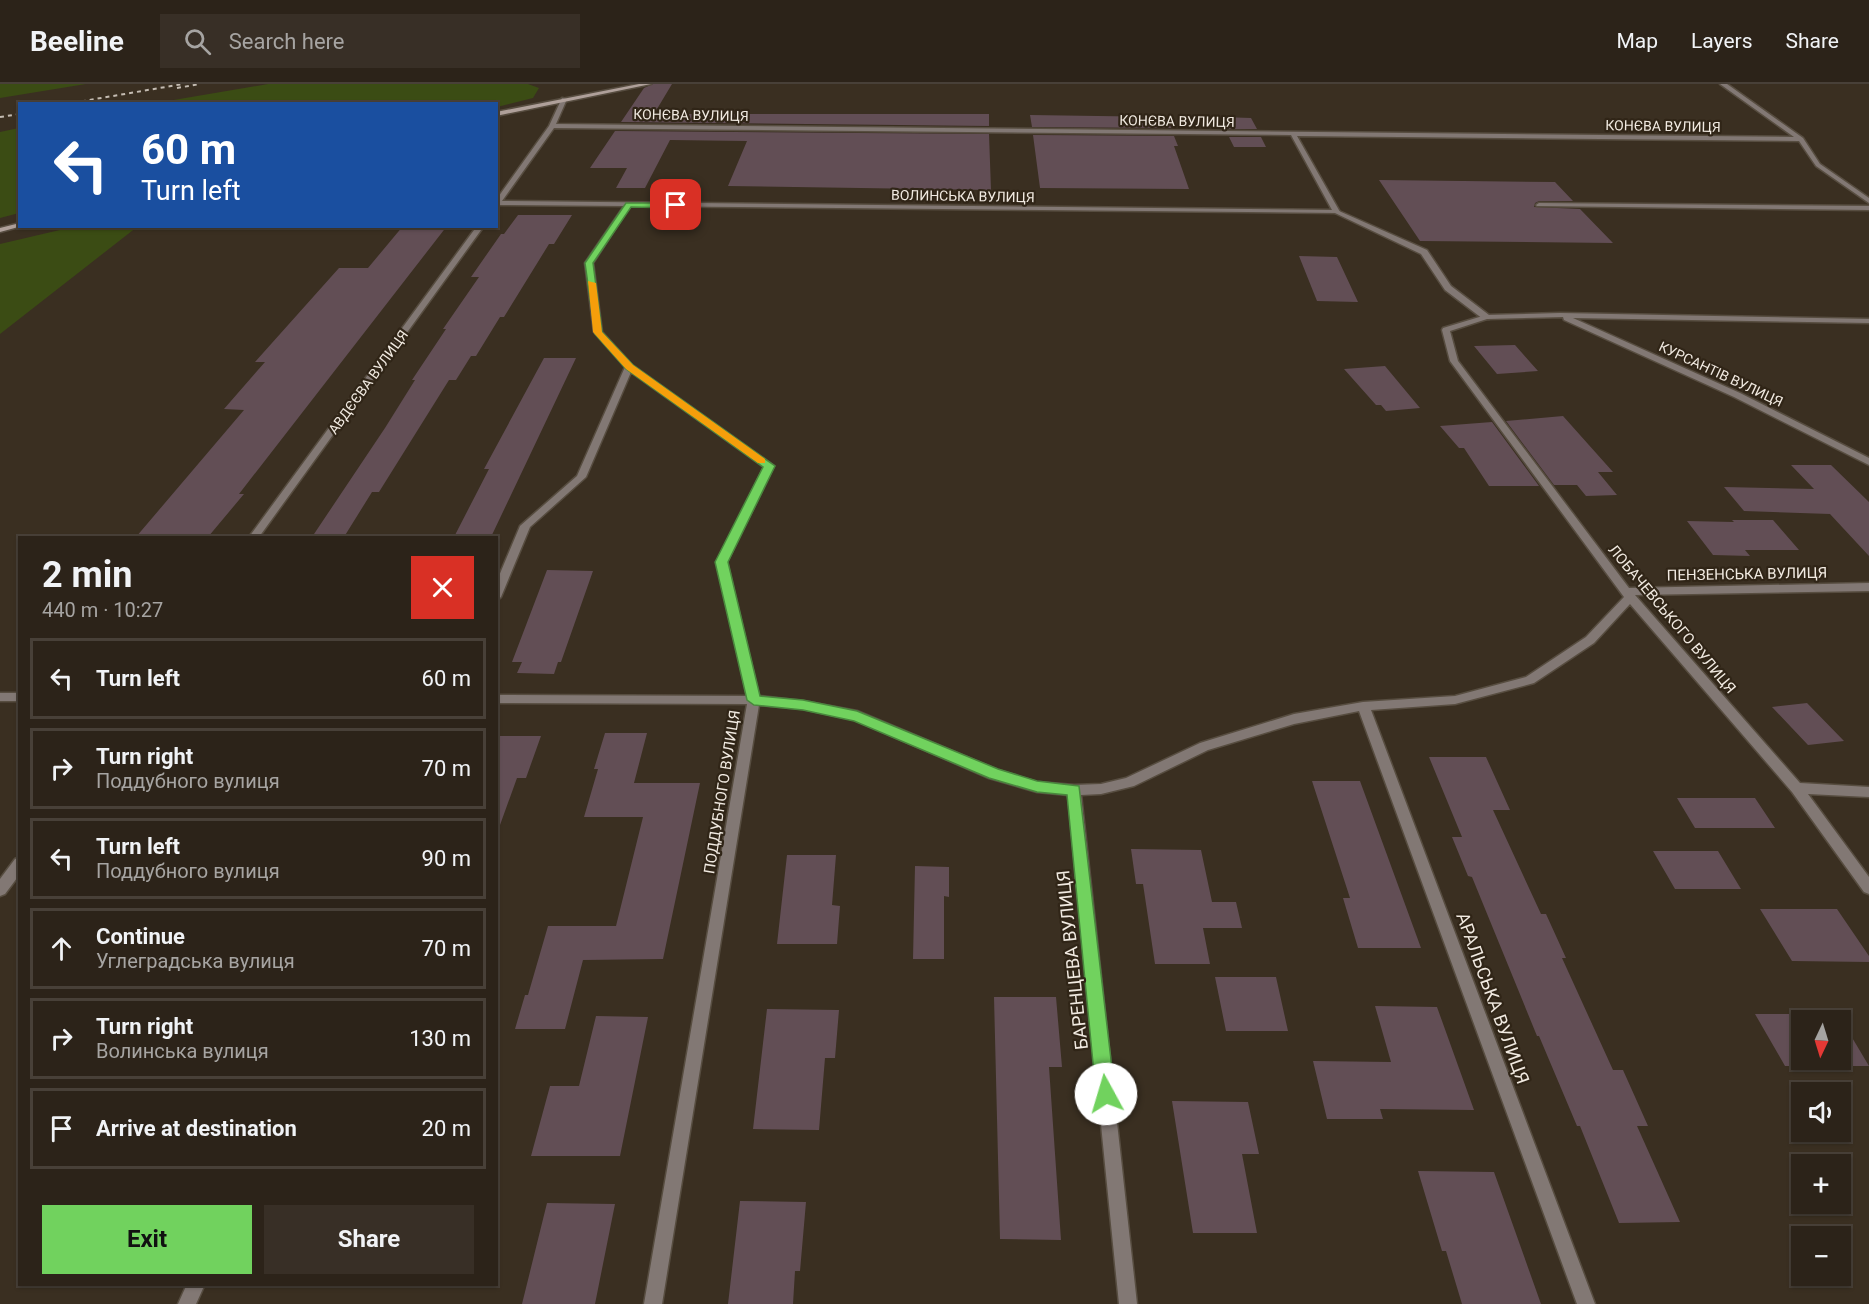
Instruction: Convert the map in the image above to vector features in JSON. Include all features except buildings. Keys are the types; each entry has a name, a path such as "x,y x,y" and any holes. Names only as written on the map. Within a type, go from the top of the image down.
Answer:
{"street":[{"path":"498,114 648,84"},
{"path":"1723,84 1801,139 1818,165 1869,201"},
{"path":"498,203 552,126 564,99"},
{"name":"КОНЄВА ВУЛИЦЯ","path":"552,126 1801,139"},
{"path":"1293,134 1337,212 1424,252 1448,288 1486,317"},
{"path":"1859,194 1869,194"},
{"name":"ВОЛИНСЬКА ВУЛИЦЯ","path":"498,204 1337,212"},
{"path":"498,592 525,526 581,477 629,367 598,332 589,263 628,205"},
{"path":"1539,205 1869,208"},
{"path":"0,230 18,226"},
{"name":"АВДЄЄВА ВУЛИЦЯ","path":"255,536 480,228"},
{"name":"КУРСАНТІВ ВУЛИЦЯ","path":"1560,315 1737,394 1869,462"},
{"name":"КУРСАНТІВ ВУЛИЦЯ","path":"1446,330 1486,317 1560,315 1869,321"},
{"name":"ЛОБАЧЕВСЬКОГО ВУЛИЦЯ","path":"1446,330 1454,361 1628,594 1797,788 1869,888"},
{"name":"ПОДДУБНОГО ВУЛИЦЯ","path":"629,367 769,466 722,562 754,700 653,1304"},
{"name":"ПЕНЗЕНСЬКА ВУЛИЦЯ","path":"1628,594 1869,587"},
{"path":"498,699 754,700 803,705 857,716 994,774 1037,787 1074,790 1101,789 1129,782 1204,746 1294,719 1363,706 1455,700 1530,680 1590,640 1628,594"},
{"path":"0,697 18,697"},
{"name":"АРАЛЬСЬКА ВУЛИЦЯ","path":"1363,706 1586,1304"},
{"path":"1797,788 1869,792"},
{"name":"БАРЕНЦЕВА ВУЛИЦЯ","path":"1074,790 1128,1304"},
{"path":"0,890 18,866"},
{"path":"187,1304 195,1286"}],"green space":[{"path":"0,84 86,84 0,98"},
{"path":"268,84 528,84 539,88 533,98 498,107 498,102 162,102"},
{"path":"18,128 18,213 0,218 0,132"},
{"path":"68,228 136,228 0,334 0,244"}],"railway":[{"path":"78,102 183,84"},
{"path":"177,88 200,84"},
{"path":"0,117 18,114"}],"slow traffic":[{"path":"592,283 598,332 629,367 762,461"}],"route":[{"path":"676,205 628,205 589,263 598,332 629,367 769,466 722,562 754,700 803,705 857,716 994,774 1037,787 1074,790 1106,1094"}]}
